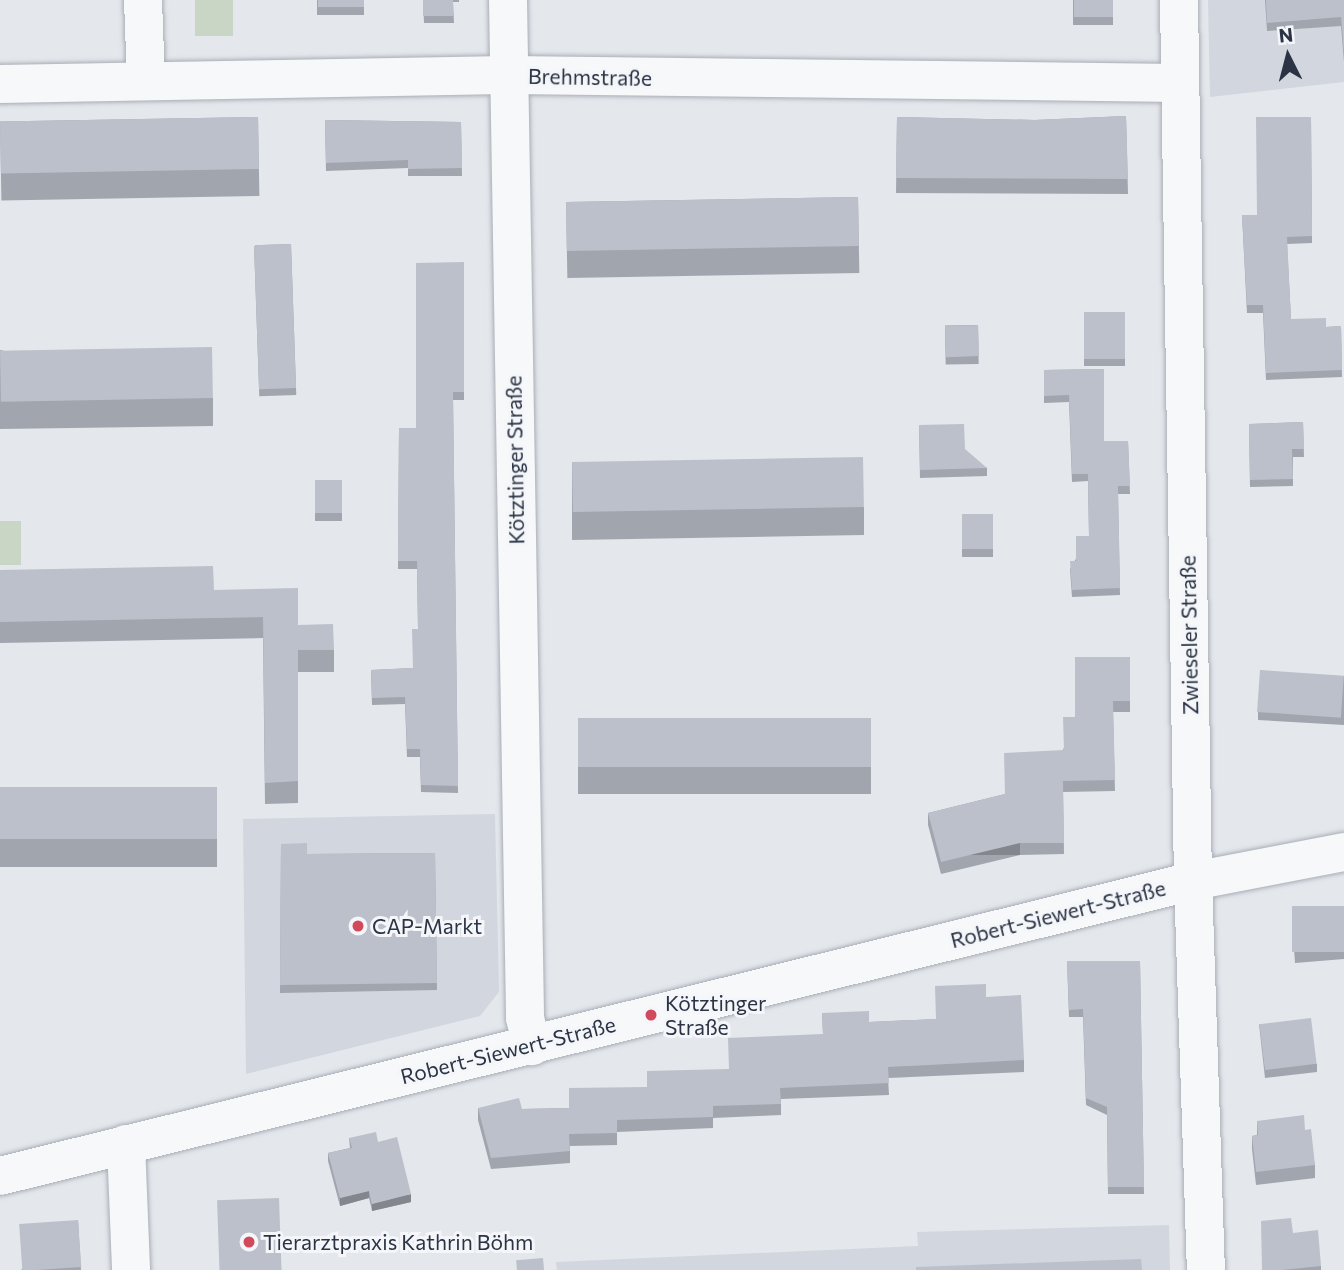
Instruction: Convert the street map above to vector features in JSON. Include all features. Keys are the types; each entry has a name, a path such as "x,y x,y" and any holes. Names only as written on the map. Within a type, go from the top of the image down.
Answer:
{"street":[{"path":"143,0 146,81"},
{"name":"Kötztinger Straße","path":"508,0 525,1005 532,1046"},
{"name":"Zwieseler Straße","path":"1179,0 1193,881 1206,1270"},
{"name":"Brehmstraße","path":"0,84 510,75 1180,83"},
{"name":"Robert-Siewert-Straße","path":"0,1176 1193,881 1344,852"},
{"path":"126,1144 131,1270"}],"shaded area":[{"path":"1208,0 1344,0 1344,82 1210,97"},
{"path":"495,814 499,992 480,1016 246,1074 243,819"},
{"path":"1169,1225 1170,1270 557,1270 556,1262 918,1246 917,1232"}],"green space":[{"path":"195,0 233,0 233,36 195,36"},
{"path":"0,521 21,521 21,565 0,565"}],"building":[{"path":"318,0 364,0 364,7 318,7"},
{"path":"423,0 453,0 453,16 423,16"},
{"path":"1074,0 1113,0 1113,17 1074,17"},
{"path":"1266,0 1344,0 1344,53 1341,17 1267,23"},
{"path":"1126,116 1128,179 896,178 897,117 1035,120"},
{"path":"258,117 259,169 1,173 0,122"},
{"path":"1256,117 1311,117 1312,236 1287,237 1291,319 1326,318 1326,327 1341,326 1342,370 1266,373 1263,305 1247,305 1242,215 1257,215"},
{"path":"325,120 461,122 462,168 408,169 408,160 326,163"},
{"path":"858,197 859,246 567,251 566,202"},
{"path":"291,244 296,388 259,389 254,245"},
{"path":"464,262 464,392 453,392 458,786 421,785 420,749 407,749 405,697 372,698 371,670 413,668 412,629 418,629 417,561 398,561 399,428 416,428 416,263"},
{"path":"1084,312 1125,312 1125,359 1084,359"},
{"path":"978,325 979,356 946,357 945,326"},
{"path":"212,347 213,398 1,402 0,351"},
{"path":"1104,369 1104,441 1128,441 1130,486 1118,486 1120,588 1072,590 1070,561 1076,561 1076,536 1089,536 1088,474 1072,474 1069,395 1044,396 1044,370"},
{"path":"1303,422 1304,449 1292,449 1293,479 1250,480 1249,424"},
{"path":"964,424 965,449 987,468 920,470 919,425"},
{"path":"863,457 864,507 573,512 572,462"},
{"path":"315,480 342,480 342,513 315,513"},
{"path":"962,514 993,514 993,549 962,549"},
{"path":"213,566 214,590 298,588 298,625 333,624 334,650 298,650 298,781 265,783 263,617 0,622 0,570"},
{"path":"1075,657 1130,657 1130,701 1113,701 1115,780 1063,781 1064,843 1020,843 941,862 928,813 1005,794 1004,753 1064,750 1063,717 1075,717"},
{"path":"1260,670 1344,676 1341,718 1257,712"},
{"path":"578,718 871,718 871,767 578,767"},
{"path":"0,787 217,787 217,839 0,839"},
{"name":"CAP-Markt","path":"307,843 307,854 435,853 437,983 280,985 281,844"},
{"path":"1292,906 1344,906 1344,952 1292,952"},
{"path":"1067,961 1140,961 1144,1187 1108,1187 1107,1107 1086,1098 1083,1009 1069,1010"},
{"path":"986,984 986,997 1021,995 1024,1060 888,1067 889,1083 780,1088 781,1104 713,1106 713,1117 617,1120 617,1133 569,1134 570,1151 491,1158 478,1108 519,1098 522,1109 569,1108 569,1088 647,1087 647,1071 729,1069 728,1038 823,1034 822,1013 869,1011 869,1022 936,1019 935,986"},
{"path":"1311,1018 1317,1064 1265,1070 1259,1024"},
{"path":"1304,1115 1305,1130 1311,1129 1315,1165 1256,1172 1252,1136 1258,1135 1257,1121"},
{"path":"376,1132 378,1142 397,1137 411,1194 372,1204 369,1191 340,1198 328,1153 352,1148 349,1138"},
{"name":"Tierarztpraxis Kathrin Böhm","path":"279,1198 282,1270 219,1270 217,1200"},
{"path":"1291,1218 1293,1233 1318,1230 1321,1266 1262,1270 1261,1221"},
{"path":"78,1220 81,1267 22,1270 19,1224"},
{"path":"543,1258 544,1270 517,1270 516,1260"},
{"path":"1141,1259 1142,1270 916,1270 916,1267"}],"place":[{"name":"CAP-Markt","path":"358,926"},
{"name":"Kötztinger Straße","path":"651,1015"},
{"name":"Tierarztpraxis Kathrin Böhm","path":"249,1242"}]}
